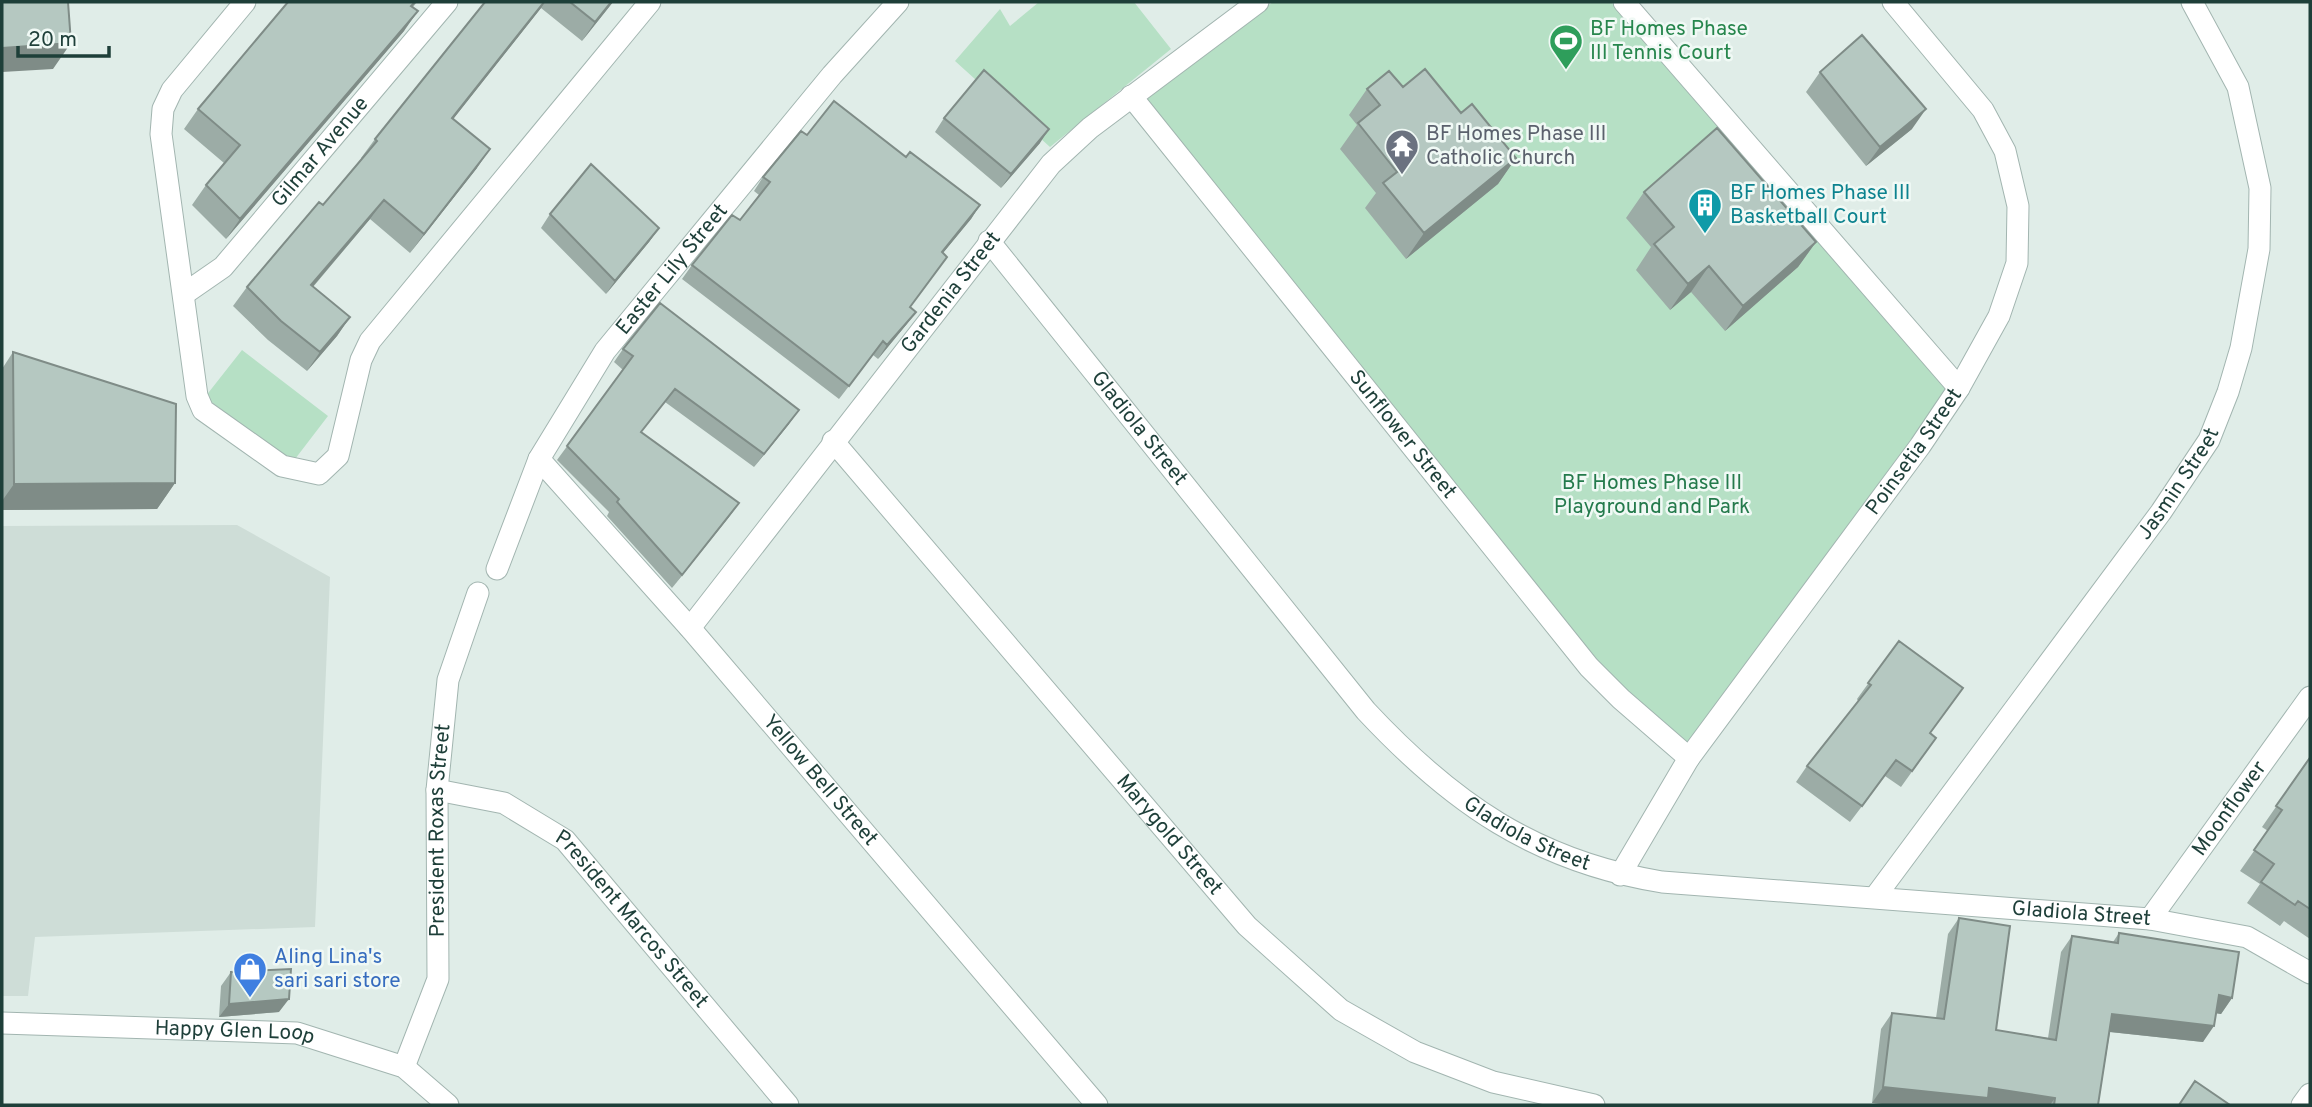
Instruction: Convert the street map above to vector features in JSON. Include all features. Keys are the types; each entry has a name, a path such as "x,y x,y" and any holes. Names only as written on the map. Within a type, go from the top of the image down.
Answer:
{"street":[{"path":"245,2 172,90 163,108 161,134 197,396 202,410 282,466 319,474 338,456 361,360 370,341 650,2"},
{"name":"Gilmar Avenue","path":"184,294 223,267 447,2"},
{"name":"Easter Lily Street","path":"496,569 539,459 605,351 832,75 898,2"},
{"name":"Gardenia Street","path":"690,628 1051,164 1131,96 1258,2"},
{"path":"1624,2 1959,388"},
{"name":"Poinsetia Street","path":"1620,875 1689,758 1920,446 1959,388 1999,316 2017,263 2018,206 2005,151 1983,110 1893,2"},
{"name":"Jasmin Street","path":"1875,898 2161,512 2209,440 2228,392 2241,348 2259,249 2260,188 2238,87 2192,2"},
{"name":"Sunflower Street","path":"1131,96 1589,667 1620,699 1689,758"},
{"name":"Gladiola Street","path":"989,241 1349,690 1423,770 1499,824 1546,850 1620,875 1662,882 2150,919 2247,937 2310,973"},
{"name":"Marygold Street","path":"834,441 1247,926 1341,1010 1415,1052 1493,1082 1594,1105"},
{"name":"Yellow Bell Street","path":"539,459 690,628 1097,1105"},
{"name":"President Roxas Street","path":"404,1068 438,979 437,790 448,680 478,593"},
{"name":"Moonflower","path":"2150,919 2310,697"},
{"name":"President Marcos Street","path":"437,790 505,803 565,840 788,1105"},
{"name":"Happy Glen Loop","path":"2,1023 297,1033 404,1068 448,1105"},
{"path":"2302,1105 2310,1094"}],"shaded area":[{"path":"237,525 330,577 315,927 35,937 28,996 2,996 2,526"}],"green space":[{"path":"1039,2 1134,2 1171,49 1050,147 955,61 1000,9 1010,26"},
{"name":"BF Homes Phase III Playground and Park","path":"1273,2 1611,2 1948,389 1686,745 1597,663 1142,98"},
{"path":"242,350 328,416 292,463 205,397"}],"building":[{"path":"2,2 68,2 71,43 2,48"},
{"path":"288,2 415,2 411,6 418,11 240,219 206,185 240,145 198,109"},
{"path":"485,2 544,2 452,118 490,149 424,234 384,200 311,285 350,317 320,352 281,321 247,287 319,202 323,205 377,141 375,139"},
{"path":"570,2 611,2 595,22"},
{"path":"1862,35 1926,109 1880,147 1820,72"},
{"path":"1425,69 1461,113 1472,104 1516,158 1424,233 1383,183 1397,172 1358,123 1380,105 1367,89 1389,71 1403,87"},
{"path":"984,70 1049,129 1011,174 944,118"},
{"path":"834,101 906,157 910,152 980,205 942,252 947,257 910,307 916,312 887,345 883,341 849,386 692,265 732,215 740,220 770,182 763,177 801,131 807,135"},
{"name":"BF Homes Phase III Basketball Court","path":"1717,128 1816,242 1743,306 1709,266 1688,284 1654,244 1674,227 1644,192"},
{"path":"591,164 659,228 615,281 550,214"},
{"path":"660,303 799,410 764,454 675,389 641,432 739,503 682,575 617,502 619,499 567,446 633,356 623,349"},
{"path":"13,352 176,404 175,483 14,484"},
{"path":"1899,641 1963,688 1930,733 1936,738 1912,771 1896,760 1862,806 1807,766 1871,685 1868,683"},
{"path":"2309,759 2310,909 2298,901 2295,905 2261,882 2274,864 2254,850 2282,810 2276,806"},
{"path":"1959,918 2010,926 1996,1030 2056,1040 2072,936 2118,943 2119,933 2239,952 2232,998 2219,995 2214,1026 2112,1014 2098,1105 2054,1105 2055,1098 1989,1088 1988,1098 1883,1087 1892,1013 1944,1019"},
{"path":"291,969 289,999 229,1004 231,972"},
{"path":"2195,1081 2230,1105 2179,1105"}],"place":[{"name":"BF Homes Phase III Tennis Court","path":"1566,71"},
{"name":"BF Homes Phase III Catholic Church","path":"1402,176"},
{"name":"BF Homes Phase III Basketball Court","path":"1705,235"},
{"name":"Aling Lina's sari sari store","path":"250,999"}]}
